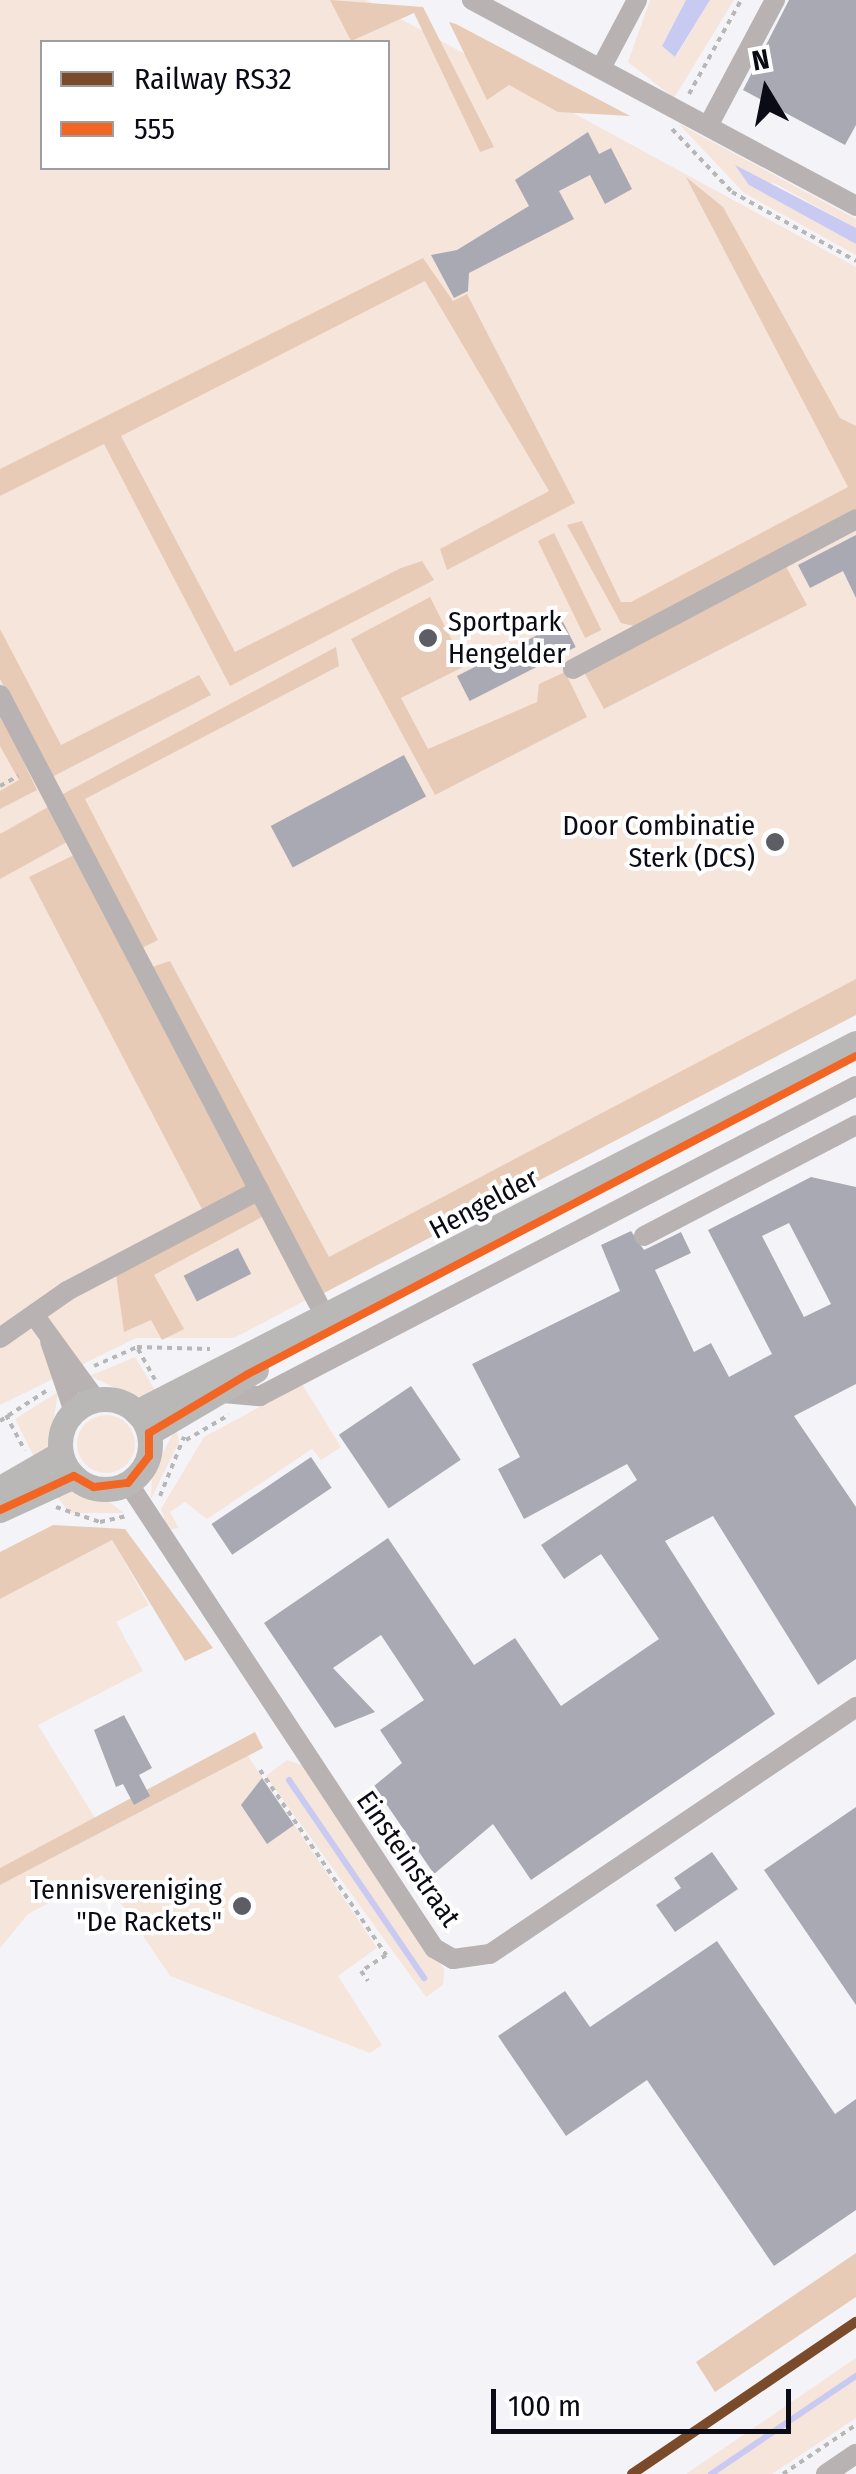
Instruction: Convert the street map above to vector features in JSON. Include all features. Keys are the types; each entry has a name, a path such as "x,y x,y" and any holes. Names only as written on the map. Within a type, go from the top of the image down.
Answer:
{"main road":[{"name":"Hengelder","path":"175,1419 856,1043"},
{"name":"Hengelder","path":"143,1422 175,1419 856,1056"},
{"path":"0,1488 41,1479 74,1476 106,1489 128,1483 149,1456 143,1422 85,1406 61,1453 41,1479 0,1510"},
{"path":"61,1453 74,1476"}],"street":[{"path":"472,0 851,204 856,180"},
{"path":"600,68 636,0"},
{"path":"708,126 775,0"},
{"path":"573,670 856,519"},
{"path":"0,695 318,1303"},
{"path":"224,1393 260,1396 856,1086"},
{"path":"802,1115 818,1145"},
{"path":"644,1236 856,1125"},
{"path":"669,1184 685,1214"},
{"path":"0,1338 37,1319 67,1291 260,1190"},
{"path":"37,1319 50,1341 79,1374 85,1406"},
{"path":"50,1341 58,1385 85,1406"},
{"name":"Einsteinstraat","path":"128,1483 141,1509 434,1948 453,1960 490,1954 856,1707"},
{"path":"826,2474 856,2454"}],"path":[{"path":"740,0 679,113 674,136 732,192 856,261"},
{"path":"6,1415 41,1479 67,1516 108,1522 141,1509 162,1494 175,1419 137,1347"},
{"path":"79,1374 137,1347 221,1348"},
{"path":"0,1421 58,1385"},
{"path":"175,1419 260,1396"},
{"path":"260,1770 386,1955 361,1971 368,1981"},
{"path":"783,2474 856,2425"}],"shaded area":[{"name":"Sportpark Hengelder","path":"0,0 366,0 856,267 856,1010 234,1338 136,1338 0,1405"},
{"path":"330,0 423,7 494,147 480,152 414,13 350,40"},
{"path":"650,0 686,0 662,46 676,57 710,0 734,0 674,98 628,62"},
{"path":"449,22 630,116 558,112 509,85 487,100"},
{"path":"679,124 856,219 856,228 774,183 749,185 856,244 856,255 744,193"},
{"path":"686,177 723,207 840,418 856,426 856,514 643,628 621,623 567,525 582,521 621,602 631,602 848,487"},
{"path":"423,258 453,301 467,294 575,503 447,570 440,549 549,491 425,281 121,436 235,652 401,568 422,561 434,580 230,686 104,444 0,496 0,469"},
{"path":"554,533 601,630 585,638 538,541"},
{"path":"784,563 807,605 604,709 585,674 592,663"},
{"path":"430,597 465,666 401,698 428,749 537,702 539,684 565,672 587,717 435,795 351,639"},
{"path":"0,629 61,745 199,675 211,695 52,777 0,679"},
{"path":"336,647 339,666 85,799 158,940 142,948 61,795"},
{"path":"0,713 37,790 0,809 0,791 19,780 0,746"},
{"path":"48,807 67,842 0,879 0,834"},
{"path":"74,855 262,1217 154,1275 184,1329 162,1340 151,1320 124,1332 114,1260 203,1211 29,877"},
{"path":"170,961 329,1257 856,979 856,1015 324,1293 152,967"},
{"path":"135,1357 158,1395 134,1397 90,1376"},
{"path":"302,1384 341,1447 321,1460 312,1449 207,1519 185,1502 170,1512 179,1528 168,1530 161,1509 204,1437"},
{"path":"58,1392 50,1444 36,1461 15,1419"},
{"path":"106,1415 126,1424 135,1444 126,1464 106,1473 86,1464 77,1444 86,1424"},
{"path":"176,1427 179,1442 151,1499 152,1474"},
{"path":"72,1490 108,1501 124,1513 70,1513 54,1493"},
{"path":"53,1525 125,1529 213,1648 185,1661 112,1540 0,1599 0,1552"},
{"path":"112,1540 149,1605 116,1622 143,1671 38,1725 95,1818 0,1868 0,1599"},
{"path":"255,1732 263,1748 0,1885 0,1868"},
{"name":"Tennisvereniging \"De Rackets\"","path":"248,1756 377,1948 338,1976 382,2045 370,2053 170,1976 102,1875 28,1914 0,1948 0,1885"},
{"path":"287,1760 302,1765 444,1969 443,1985 426,1997 266,1776"},
{"path":"856,2253 856,2297 715,2392 696,2362"},
{"path":"856,2358 856,2418 772,2474 686,2474"}],"water":[{"path":"686,0 710,0 675,57 662,46"},
{"path":"735,165 856,228 856,244 749,185"}],"building":[{"path":"789,0 856,0 856,125 845,145 743,90"},
{"path":"588,132 599,154 611,148 632,189 605,204 590,175 559,191 574,219 469,273 468,291 454,298 431,255 457,250 529,206 515,180"},
{"path":"856,535 856,598 843,571 810,588 798,565"},
{"path":"563,622 576,647 470,701 457,676"},
{"path":"404,755 426,796 293,867 271,826"},
{"path":"811,1177 856,1187 856,1384 794,1416 856,1507 856,1659 818,1685 713,1516 665,1541 775,1714 531,1880 493,1824 434,1874 374,1786 402,1763 380,1730 424,1700 381,1635 333,1668 375,1712 335,1728 264,1623 388,1538 474,1665 515,1638 561,1706 659,1639 601,1554 564,1579 541,1545 637,1480 627,1464 524,1519 498,1469 520,1457 472,1364 620,1291 601,1245 631,1231 644,1250 681,1232 691,1253 655,1270 694,1352 711,1343 729,1377 772,1354 708,1230","holes":["789,1223 831,1304 804,1317 762,1236"]},
{"path":"238,1248 251,1274 197,1302 184,1276"},
{"path":"411,1386 461,1460 389,1508 339,1435"},
{"path":"311,1457 332,1488 232,1555 212,1524"},
{"path":"124,1715 152,1768 139,1775 150,1796 134,1805 123,1784 116,1787 94,1730"},
{"path":"262,1778 294,1825 267,1844 241,1805"},
{"path":"856,1807 856,2005 764,1870"},
{"path":"712,1852 738,1889 675,1932 656,1905 681,1888 674,1878"},
{"path":"717,1941 835,2114 856,2099 856,2210 774,2266 647,2080 566,2136 498,2036 565,1991 590,2027"}],"waterway":[{"path":"289,1780 424,1978"},
{"path":"711,2474 856,2376"}],"rail line":[{"name":"RS32","path":"632,2474 856,2322"}],"transit line":[{"name":"555","path":"0,1510 74,1476 94,1487 128,1483 149,1456 149,1433 248,1374 856,1056"}],"place":[{"name":"Sportpark Hengelder","path":"428,638"},
{"name":"Door Combinatie Sterk (DCS)","path":"775,842"},
{"name":"Tennisvereniging \"De Rackets\"","path":"242,1906"}]}
